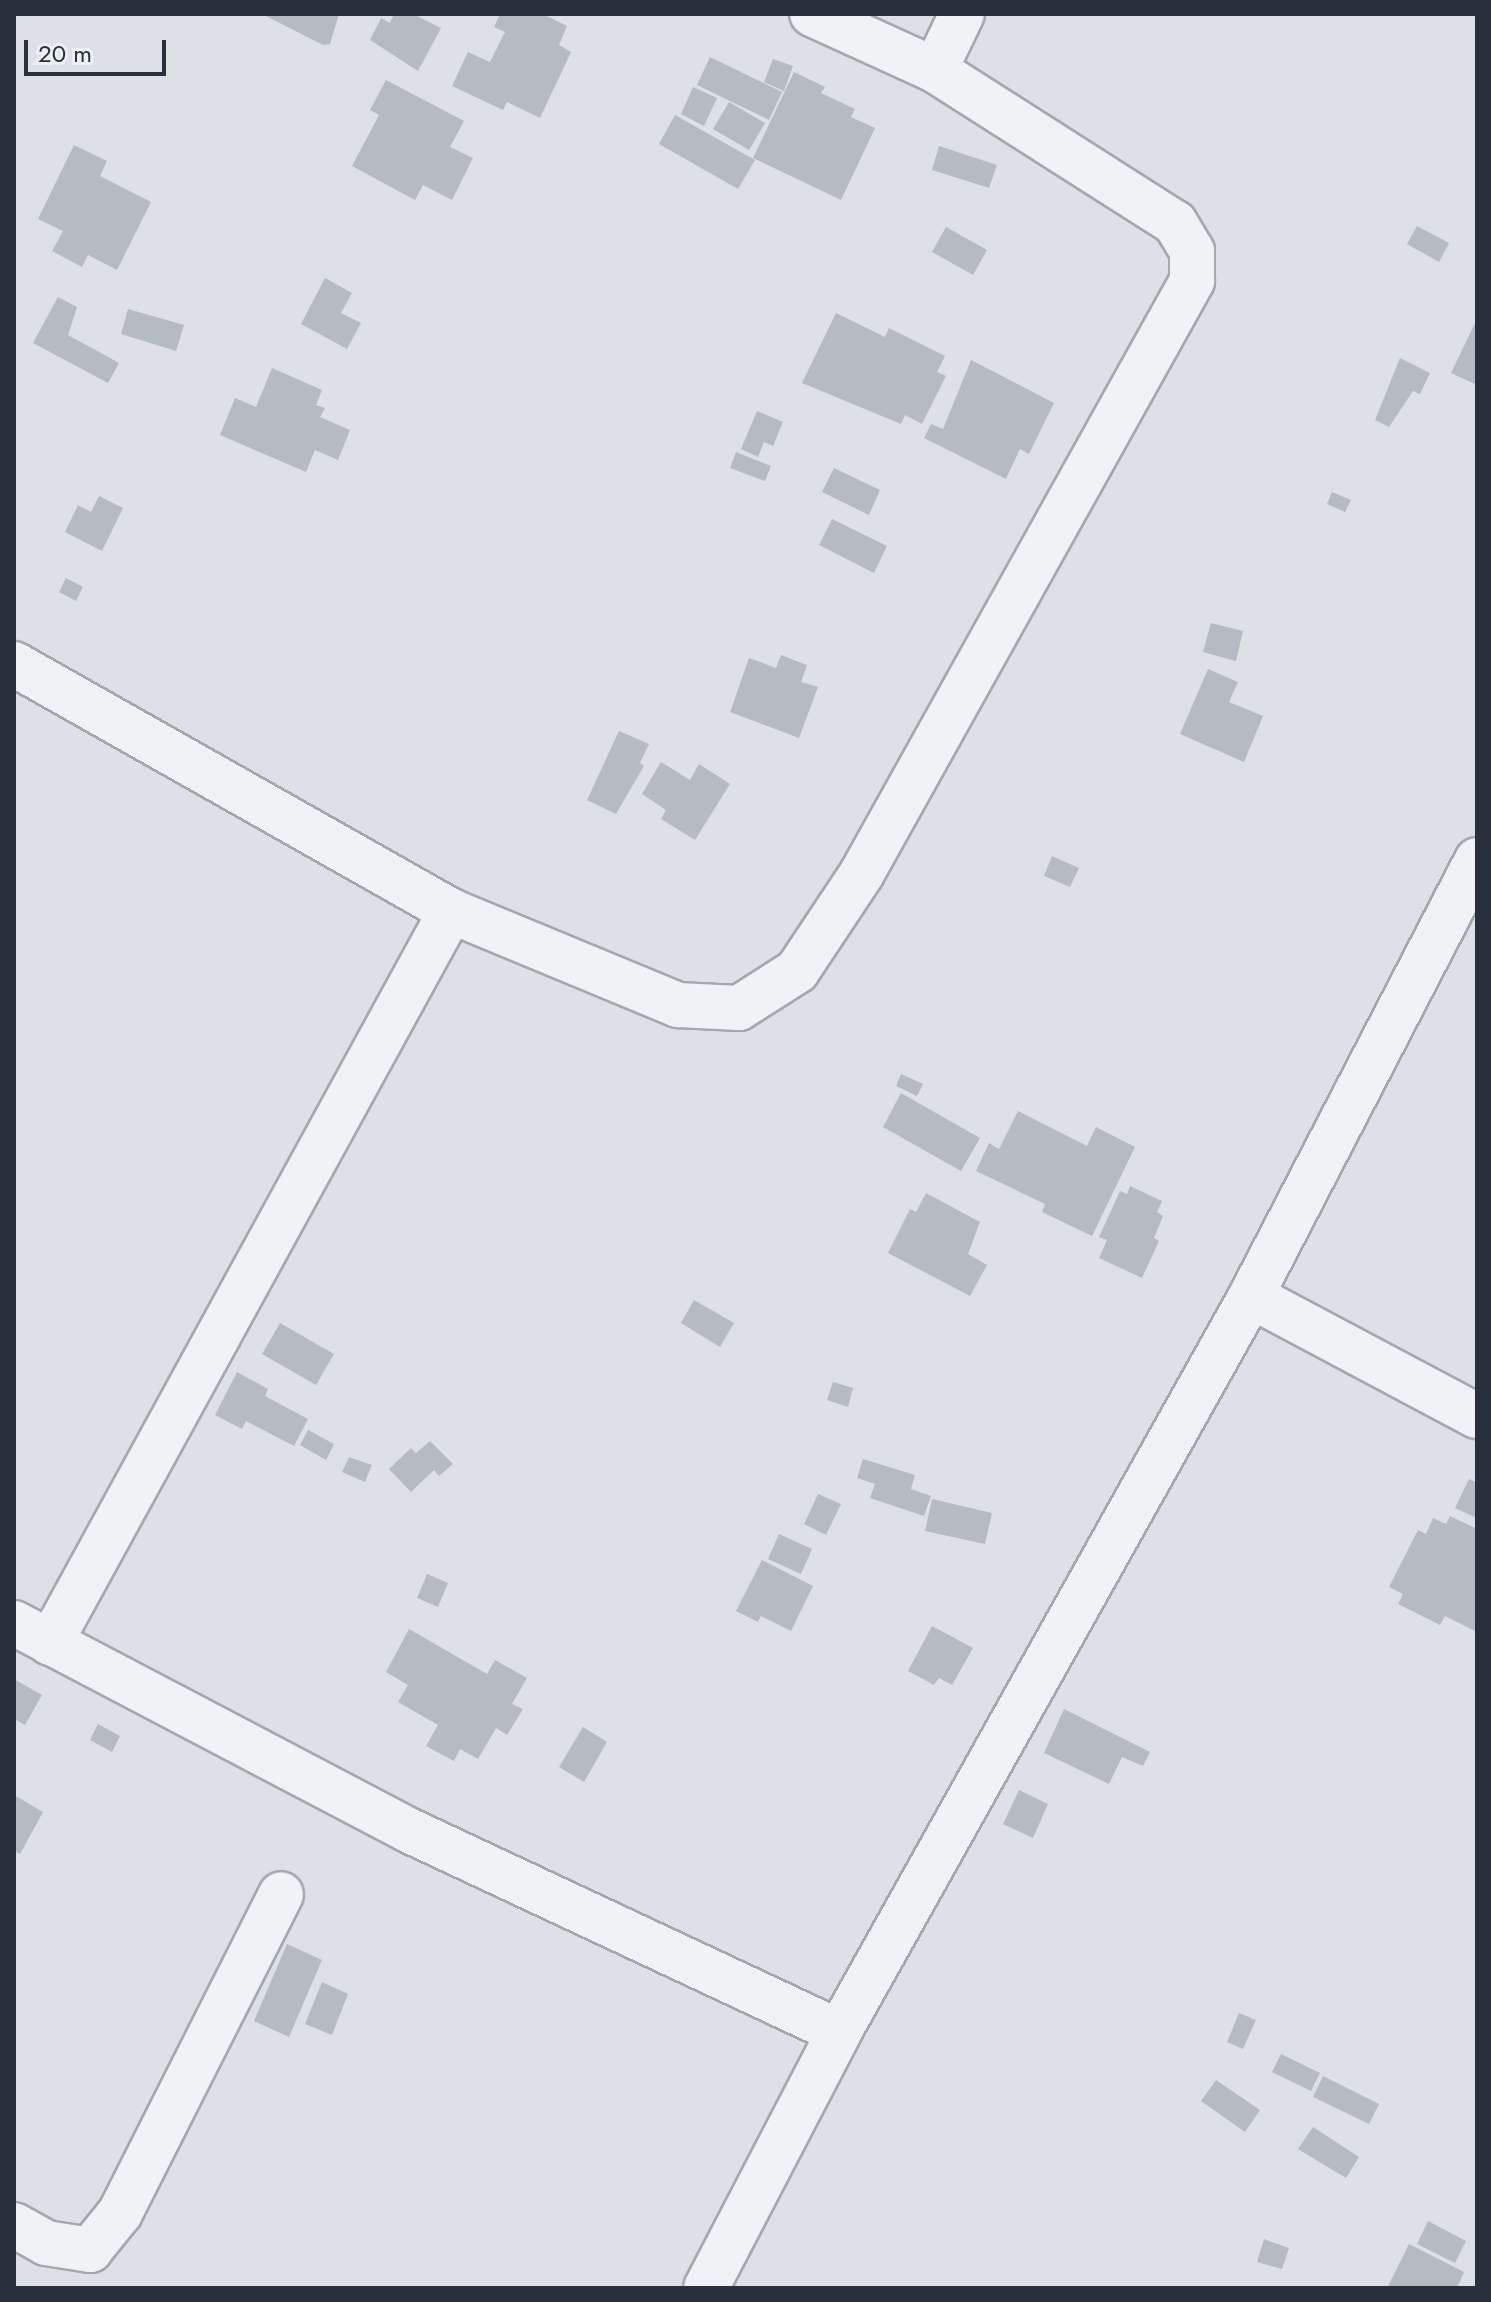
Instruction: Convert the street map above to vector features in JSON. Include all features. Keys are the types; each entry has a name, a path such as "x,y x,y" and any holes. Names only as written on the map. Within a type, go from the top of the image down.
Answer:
{"street":[{"path":"14,664 451,911 678,1005 739,1008 797,971 862,873 1192,281 1192,251 1175,223 935,70 812,14"},
{"path":"935,70 962,14"},
{"path":"706,2288 839,2032 1251,1296 1477,860"},
{"path":"451,911 32,1633 408,1830 839,2032"},
{"path":"1251,1296 1477,1416"},
{"path":"14,2225 46,2243 90,2250 120,2213 281,1894"}],"building":[{"path":"262,14 339,14 330,44 323,45"},
{"path":"394,14 413,14 441,28 418,71 370,40 381,18 390,23"},
{"path":"500,14 543,14 567,26 559,45 571,52 540,118 507,102 503,110 452,86 468,52 490,62 505,32 494,27"},
{"path":"710,57 782,92 769,120 697,85"},
{"path":"773,59 793,66 784,91 764,82"},
{"path":"794,72 825,87 821,93 855,109 851,117 875,128 841,200 753,158"},
{"path":"386,80 464,121 450,147 473,158 452,200 423,185 415,200 352,166 379,115 370,110"},
{"path":"693,87 717,98 704,126 681,114"},
{"path":"729,102 765,123 749,150 713,129"},
{"path":"675,115 755,160 738,189 659,144"},
{"path":"74,145 107,161 100,176 151,202 117,270 88,255 82,267 52,251 63,231 38,219"},
{"path":"939,146 997,165 989,188 932,170"},
{"path":"1417,226 1449,243 1439,262 1407,244"},
{"path":"946,227 987,250 973,275 932,252"},
{"path":"325,278 352,293 341,313 361,323 347,349 301,324"},
{"path":"58,297 77,307 68,335 119,363 108,383 33,343"},
{"path":"128,309 184,325 176,351 121,334"},
{"path":"836,313 885,337 889,328 945,356 937,372 946,376 922,424 905,415 901,424 802,383"},
{"path":"1477,319 1477,385 1451,373"},
{"path":"1400,358 1430,373 1420,394 1413,391 1389,427 1375,420"},
{"path":"971,360 1054,403 1029,454 1020,449 1006,479 924,438 931,424 943,429"},
{"path":"272,368 322,390 316,405 325,408 320,417 350,430 338,460 315,450 306,472 220,435 235,398 256,407"},
{"path":"757,411 783,422 773,446 764,442 758,457 741,449"},
{"path":"736,452 771,466 765,481 730,468"},
{"path":"834,468 880,490 869,515 822,492"},
{"path":"1332,492 1351,500 1345,512 1327,504"},
{"path":"99,496 123,508 102,551 65,532 78,505 91,512"},
{"path":"832,519 887,546 874,573 819,545"},
{"path":"66,578 83,587 76,601 59,592"},
{"path":"1211,623 1243,631 1236,661 1203,652"},
{"path":"781,655 807,665 801,682 818,687 799,738 730,712 749,658 776,668"},
{"path":"1208,669 1238,682 1229,702 1263,716 1244,762 1180,734"},
{"path":"619,731 649,744 640,763 644,766 616,814 587,800"},
{"path":"661,762 690,780 699,764 730,784 695,840 661,819 666,810 642,794"},
{"path":"1052,856 1079,868 1070,887 1044,876"},
{"path":"901,1074 923,1084 917,1096 896,1086"},
{"path":"901,1093 980,1138 961,1171 883,1127"},
{"path":"1018,1111 1087,1146 1096,1127 1135,1147 1092,1236 1042,1212 1045,1204 976,1171 989,1143 999,1149"},
{"path":"1130,1186 1162,1201 1157,1212 1163,1216 1154,1238 1159,1241 1142,1278 1099,1258 1107,1240 1099,1237 1120,1191 1127,1194"},
{"path":"926,1193 980,1222 968,1254 987,1265 970,1296 888,1253 910,1209 916,1212"},
{"path":"694,1300 734,1323 720,1347 681,1323"},
{"path":"280,1323 334,1354 316,1385 262,1354"},
{"path":"237,1372 268,1389 265,1396 308,1419 294,1446 246,1421 242,1429 215,1415"},
{"path":"833,1382 853,1388 848,1407 827,1400"},
{"path":"308,1430 334,1444 326,1460 300,1445"},
{"path":"430,1441 453,1464 439,1476 434,1470 411,1492 389,1469 411,1448 416,1453"},
{"path":"349,1457 372,1465 365,1482 342,1472"},
{"path":"863,1459 915,1475 911,1489 931,1496 924,1516 870,1498 875,1484 857,1478"},
{"path":"1469,1479 1477,1483 1477,1518 1455,1508"},
{"path":"818,1494 841,1504 826,1535 804,1524"},
{"path":"932,1499 992,1513 985,1544 925,1531"},
{"path":"1450,1516 1477,1529 1477,1632 1445,1616 1440,1625 1398,1604 1403,1594 1389,1587 1418,1530 1426,1534 1433,1518 1446,1524"},
{"path":"779,1534 812,1549 801,1574 768,1559"},
{"path":"762,1560 813,1586 791,1631 761,1616 758,1622 736,1611"},
{"path":"427,1574 448,1583 438,1607 417,1598"},
{"path":"932,1626 973,1648 952,1685 939,1678 934,1685 908,1671"},
{"path":"409,1629 487,1674 495,1660 527,1678 512,1704 523,1709 507,1735 496,1728 478,1759 460,1749 454,1761 426,1746 438,1725 398,1702 408,1685 386,1672"},
{"path":"14,1679 42,1695 25,1725 14,1719"},
{"path":"1064,1709 1150,1752 1143,1766 1122,1757 1109,1784 1044,1753"},
{"path":"98,1724 120,1736 112,1752 90,1740"},
{"path":"583,1727 607,1742 584,1782 559,1767"},
{"path":"1019,1790 1048,1804 1033,1838 1003,1824"},
{"path":"14,1795 43,1812 20,1854 14,1851"},
{"path":"287,1944 322,1960 289,2037 254,2021"},
{"path":"322,1982 348,1994 332,2035 305,2024"},
{"path":"1239,2013 1256,2020 1243,2049 1227,2042"},
{"path":"1281,2054 1320,2073 1311,2091 1272,2072"},
{"path":"1323,2076 1379,2104 1369,2124 1313,2097"},
{"path":"1216,2080 1260,2110 1245,2132 1201,2101"},
{"path":"1313,2127 1359,2157 1346,2178 1298,2149"},
{"path":"1428,2221 1466,2241 1455,2263 1417,2244"},
{"path":"1264,2239 1289,2248 1282,2269 1257,2262"},
{"path":"1409,2244 1464,2272 1457,2288 1387,2288"}]}
